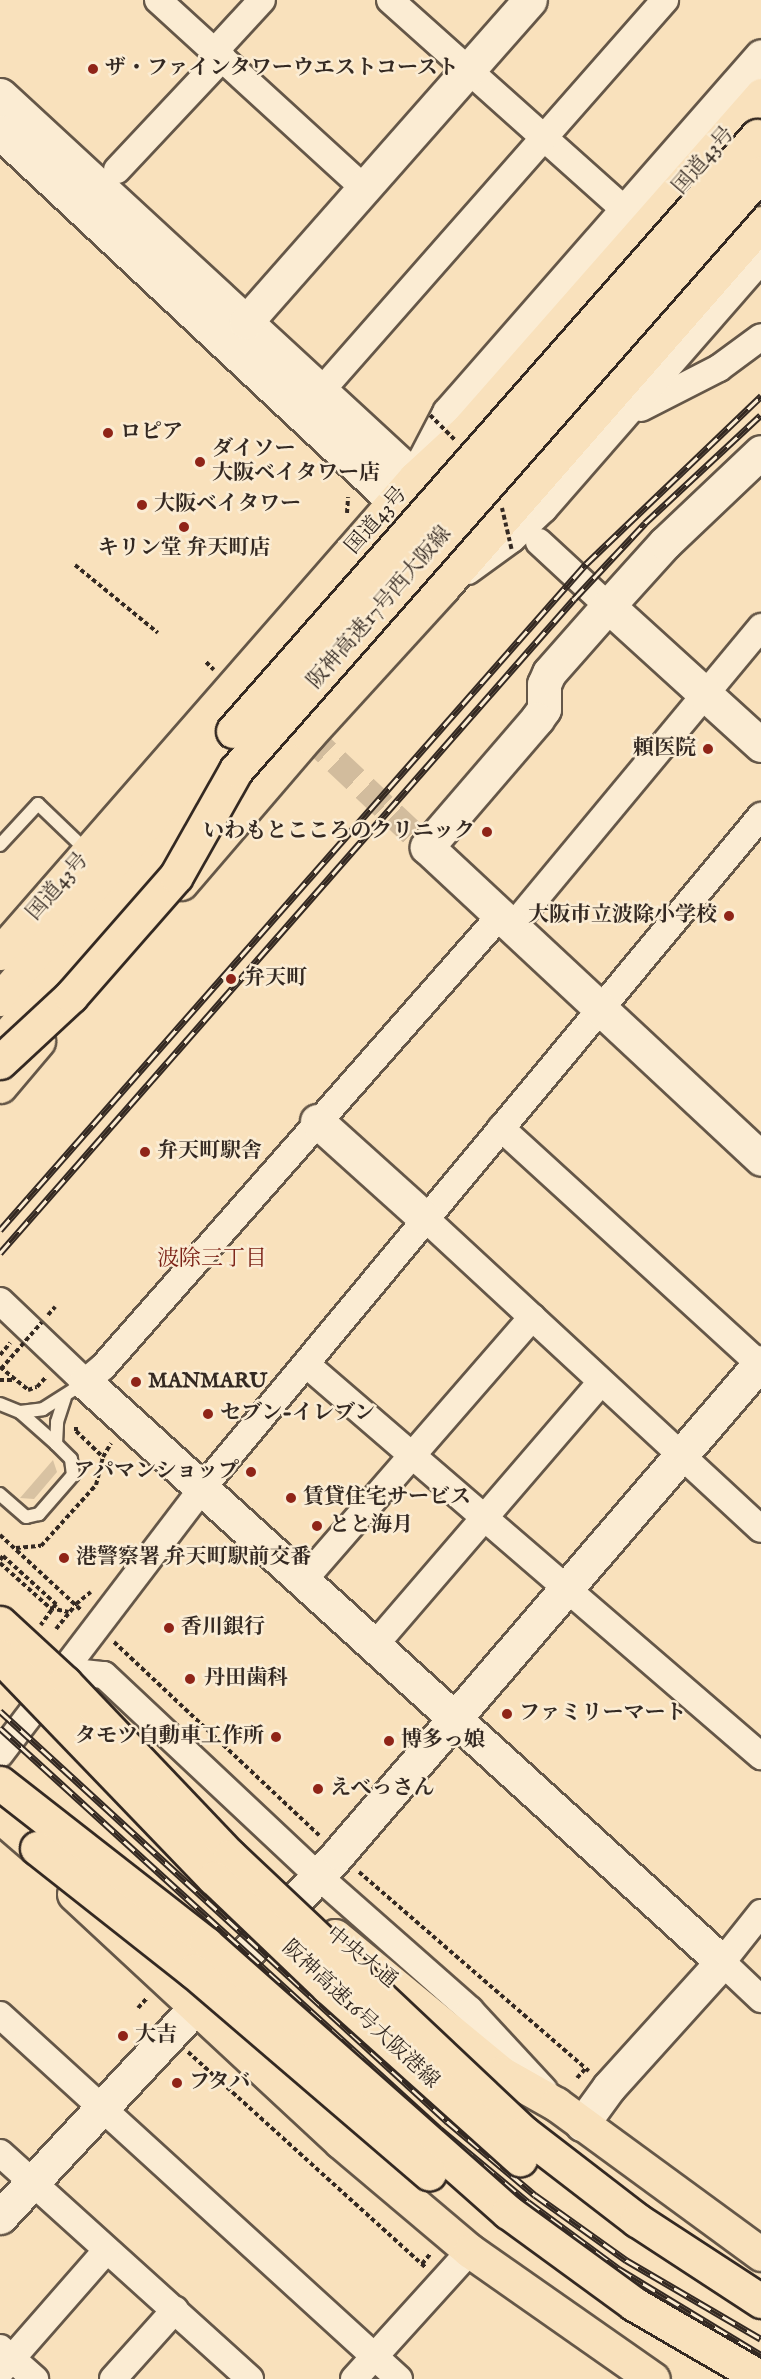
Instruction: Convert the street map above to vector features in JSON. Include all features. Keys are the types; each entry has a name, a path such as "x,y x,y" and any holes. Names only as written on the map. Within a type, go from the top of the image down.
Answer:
{"main road":[{"name":"国道43号","path":"0,953 405,489 462,436 761,94"},
{"name":"阪神高速17号西大阪線","path":"0,999 759,134"},
{"name":"阪神高速17号西大阪線","path":"0,1044 236,770 761,173"},
{"path":"0,1086 442,588 761,223"},
{"path":"0,1062 71,996 184,866 236,770"},
{"path":"0,1056 164,872 229,826"},
{"name":"中央大通","path":"0,1614 65,1671 293,1902 501,2073 556,2103 761,2254"},
{"path":"0,1623 65,1683 230,1856 524,2133 636,2220 761,2301"},
{"name":"阪神高速16号大阪港線","path":"0,1656 214,1878 428,2079 583,2209 686,2281 761,2324"},
{"path":"0,1783 206,1944 395,2115 517,2219 634,2304 761,2378"},
{"path":"0,1816 193,1971 318,2082 485,2219 543,2262 729,2379"},
{"path":"0,1825 341,2142 471,2251 653,2379"}],"street":[{"path":"158,0 363,187"},
{"path":"117,170 218,55 262,0"},
{"path":"390,0 627,212"},
{"path":"246,322 363,187 470,71 530,0"},
{"path":"321,391 665,0"},
{"path":"405,489 449,413 761,56"},
{"path":"0,94 321,391 405,489"},
{"path":"0,132 405,489"},
{"path":"442,588 513,539 629,414 761,260"},
{"path":"629,414 719,368 761,337"},
{"path":"761,452 665,543 549,673 544,684 544,709 537,719 427,847 761,1159"},
{"path":"539,542 761,745"},
{"path":"75,1390 103,1367 317,1121 506,922 705,695 761,627"},
{"path":"0,1754 65,1671 95,1624 200,1491 761,816"},
{"path":"317,1121 761,1529"},
{"path":"0,2217 293,1902 454,1721 760,1364 501,1128"},
{"path":"0,1301 75,1390 200,1491 374,1646 761,1999"},
{"path":"302,1582 532,1317"},
{"path":"306,1364 412,1453 484,1520 761,1756"},
{"path":"374,1646 600,1383"},
{"path":"65,1671 104,1676 317,1875 470,2010 556,2103"},
{"path":"582,2124 609,2087 722,1962 761,1913"},
{"path":"0,2015 399,2379"},
{"path":"0,2153 106,2251 175,2310 242,2376"},
{"path":"35,2379 4,2360 106,2251"},
{"path":"354,2379 471,2251"},
{"path":"112,2379 175,2310"}],"lane":[{"path":"0,845 38,804 88,852"},
{"path":"20,1412 43,1408 75,1390"},
{"path":"56,1444 57,1422 75,1390"},
{"path":"0,1404 20,1412 56,1444 71,1459 74,1475 39,1515 26,1517 0,1494"}],"path":[{"path":"420,421 430,415 462,436"},
{"path":"500,499 512,551"},
{"path":"75,565 158,633"},
{"path":"42,1322 0,1369 28,1390 37,1387 46,1377"},
{"path":"0,1380 14,1380"},
{"path":"76,1420 76,1431 103,1457"},
{"path":"105,1433 121,1449"},
{"path":"0,1535 84,1614"},
{"path":"0,1563 59,1612 69,1612"},
{"path":"56,1629 75,1604 98,1584"},
{"path":"105,1634 323,1839"},
{"path":"356,1870 593,2074"},
{"path":"181,2046 427,2269"},
{"path":"577,2078 586,2068"},
{"path":"422,2264 430,2254"}],"shaded area":[{"path":"53,1460 57,1472 34,1499 20,1498"}],"tunnel":[{"path":"308,735 427,847"}],"railway":[{"path":"0,1230 586,564 761,396"},
{"path":"0,1253 574,599 645,523 761,415"},
{"path":"0,1711 447,2121 535,2195 626,2260 761,2339"},
{"path":"0,1728 440,2129 528,2202 619,2269 761,2355"}],"place":[{"name":"ザ・ファインタワーウエストコースト","path":"93,69"},
{"name":"ロピア","path":"108,433"},
{"name":"ダイソー 大阪ベイタワー店","path":"200,462"},
{"name":"大阪ベイタワー","path":"142,505"},
{"name":"キリン堂 弁天町店","path":"184,527"},
{"name":"頼医院","path":"708,749"},
{"name":"いわもとこころのクリニック","path":"487,832"},
{"name":"大阪市立波除小学校","path":"729,916"},
{"name":"弁天町","path":"231,979"},
{"name":"弁天町駅舎","path":"145,1152"},
{"name":"MANMARU","path":"136,1382"},
{"name":"セブン-イレブン","path":"208,1414"},
{"name":"アパマンショップ","path":"251,1472"},
{"name":"賃貸住宅サービス","path":"291,1498"},
{"name":"とと海月","path":"317,1526"},
{"name":"港警察署 弁天町駅前交番","path":"64,1558"},
{"name":"香川銀行","path":"169,1628"},
{"name":"丹田歯科","path":"190,1679"},
{"name":"ファミリーマート","path":"507,1714"},
{"name":"タモツ自動車工作所","path":"276,1737"},
{"name":"博多っ娘","path":"389,1741"},
{"name":"えべっさん","path":"318,1789"},
{"name":"大吉","path":"123,2036"},
{"name":"フタバ","path":"177,2083"}],"district":[{"name":"波除三丁目","path":"212,1260"}]}
